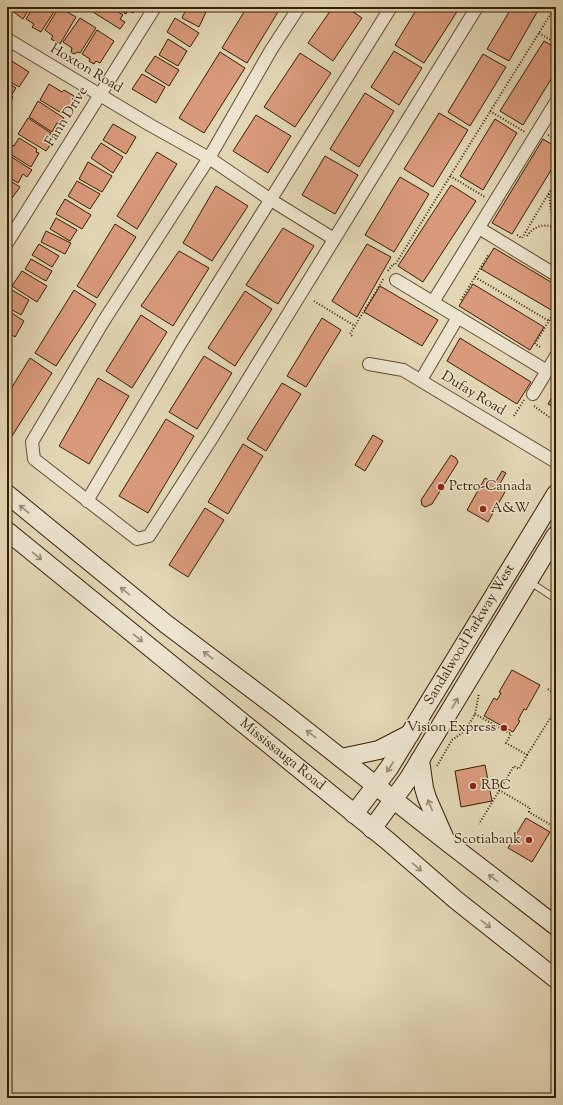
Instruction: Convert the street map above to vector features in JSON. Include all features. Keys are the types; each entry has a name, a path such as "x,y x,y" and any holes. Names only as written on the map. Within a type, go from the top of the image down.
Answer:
{"main road":[{"path":"7,494 166,624 342,758 556,926"},
{"name":"Sandalwood Parkway West","path":"354,814 389,768 411,734 556,494"},
{"name":"Mississauga Road","path":"7,531 388,841 456,900 556,979"},
{"name":"Sandalwood Parkway West","path":"372,829 394,800 420,760 556,535"},
{"path":"342,758 379,750 411,734"},
{"path":"420,760 427,798 446,841"}],"street":[{"name":"Fann Drive","path":"7,243 99,94 155,7"},
{"path":"299,7 271,50 209,158 103,322 32,442 34,460 137,539 149,536 212,438 477,7"},
{"path":"87,501 182,341 391,7"},
{"name":"Hoxton Road","path":"7,39 150,125 209,158 271,200 334,239"},
{"path":"433,302 556,102"},
{"path":"478,228 556,275"},
{"path":"396,280 547,371"},
{"path":"420,380 458,318"},
{"path":"530,399 556,356"},
{"name":"Dufay Road","path":"369,364 403,370 556,462"}],"lane":[{"path":"528,581 556,599"}],"path":[{"path":"352,336 350,334 393,264 395,265 555,7"},
{"path":"539,33 556,43"},
{"path":"490,111 528,134"},
{"path":"550,136 556,139"},
{"path":"450,176 488,199"},
{"path":"517,235 522,238 556,181"},
{"path":"549,193 551,211 556,221"},
{"path":"527,236 531,230 540,226 556,228"},
{"path":"461,300 489,254"},
{"path":"475,277 549,321"},
{"path":"314,301 355,326"},
{"path":"540,347 535,344 556,309"},
{"path":"514,416 530,399 556,422"},
{"path":"552,576 556,579"},
{"path":"548,689 556,695"},
{"path":"479,824 514,766 519,769 556,709"},
{"path":"475,714 511,734 506,743 527,755"},
{"path":"499,790 530,808 529,812 556,828"}],"building":[{"path":"7,7 30,7 23,19"},
{"path":"33,7 57,7 41,32 32,27 34,24 26,19"},
{"path":"59,7 76,17 60,44 51,39 53,36 45,30"},
{"path":"96,7 111,7 123,15 120,19 125,22 120,29 93,12"},
{"path":"114,7 137,7 133,13 128,10 126,14"},
{"path":"187,7 196,7 206,12 199,27 182,18"},
{"path":"247,7 281,7 247,63 222,48"},
{"path":"333,7 346,7 362,18 333,61 308,43"},
{"path":"418,7 460,7 424,63 395,45"},
{"path":"512,7 540,7 509,61 487,49"},
{"path":"80,18 96,28 80,53 78,52 74,54 71,52 72,48 63,42"},
{"path":"175,18 199,33 190,47 167,32"},
{"path":"97,30 114,41 100,63 96,61 94,64 89,61 90,59 82,54"},
{"path":"168,39 187,51 178,66 159,55"},
{"path":"544,41 556,48 556,71 523,125 500,111"},
{"path":"394,51 422,68 399,105 371,87"},
{"path":"220,52 245,68 204,133 179,118"},
{"path":"300,53 331,73 295,127 264,107"},
{"path":"483,54 506,67 470,126 448,112"},
{"path":"155,56 179,70 169,86 145,71"},
{"path":"7,58 29,72 19,87 7,80"},
{"path":"142,74 165,87 156,103 132,89"},
{"path":"7,82 16,88 11,96 13,97 9,105 7,104"},
{"path":"49,84 62,92 64,90 74,96 72,99 75,100 71,107 68,105 63,114 40,100"},
{"path":"365,93 394,111 359,167 330,149"},
{"path":"38,101 64,118 60,124 57,123 52,132 29,117"},
{"path":"439,113 468,130 433,187 404,169"},
{"path":"256,115 291,136 268,173 233,151"},
{"path":"28,118 51,133 46,141 51,144 46,151 18,134"},
{"path":"495,119 517,133 483,190 460,176"},
{"path":"113,124 136,137 126,154 103,140"},
{"path":"19,138 37,149 36,152 39,153 31,167 7,152 11,145 14,146"},
{"path":"543,139 556,147 556,162 512,234 492,223"},
{"path":"101,143 123,157 113,173 91,158"},
{"path":"157,152 177,164 137,229 117,216"},
{"path":"7,154 32,170 27,177 23,174 18,183 7,176"},
{"path":"325,156 358,175 335,214 302,195"},
{"path":"88,162 112,176 102,192 79,179"},
{"path":"400,177 429,194 394,252 365,235"},
{"path":"7,179 20,187 12,198 7,195"},
{"path":"77,181 100,194 90,209 68,196"},
{"path":"451,185 476,201 423,282 398,266"},
{"path":"216,186 248,206 212,261 183,243"},
{"path":"65,199 91,215 82,229 56,214"},
{"path":"56,218 77,230 70,241 50,229"},
{"path":"115,224 136,237 97,298 77,286"},
{"path":"283,228 314,246 278,304 246,285"},
{"path":"46,231 71,243 65,254 41,242"},
{"path":"39,244 59,256 52,267 32,255"},
{"path":"367,244 391,257 357,317 332,301"},
{"path":"494,248 556,285 556,306 553,311 481,269"},
{"path":"179,251 209,268 173,326 141,306"},
{"path":"31,259 52,271 46,281 25,269"},
{"path":"22,271 47,286 37,302 12,286"},
{"path":"473,284 544,327 530,350 459,306"},
{"path":"380,286 438,320 422,346 364,312"},
{"path":"12,290 29,300 21,315 7,307 7,299"},
{"path":"74,290 96,304 56,366 35,353"},
{"path":"245,291 272,309 235,366 208,348"},
{"path":"7,310 24,321 15,337 7,332"},
{"path":"141,315 167,332 132,388 106,371"},
{"path":"322,318 341,330 306,387 287,376"},
{"path":"460,338 531,382 517,404 447,361"},
{"path":"204,356 232,373 197,429 169,412"},
{"path":"30,358 52,373 12,436 7,433 7,395"},
{"path":"98,378 129,396 89,464 59,446"},
{"path":"282,383 301,394 266,451 247,439"},
{"path":"556,390 556,408 548,404"},
{"path":"166,419 194,436 148,513 119,496"},
{"path":"373,435 383,441 365,471 355,465"},
{"path":"243,444 263,456 228,514 208,502"},
{"path":"451,455 456,458 458,462 432,504 425,507 422,505 421,500"},
{"path":"502,471 506,473 499,485 506,490 488,522 467,510 485,478 495,483"},
{"path":"205,508 224,520 188,577 169,565"},
{"path":"512,670 540,685 526,710 524,709 518,720 520,721 513,732 484,716 494,698 497,700 501,693 499,692"},
{"name":"RBC","path":"485,765 492,801 461,807 455,771"},
{"name":"Scotiabank","path":"526,818 550,832 532,862 508,848"}],"place":[{"name":"Petro-Canada","path":"441,487"},
{"name":"A&W","path":"483,509"},
{"name":"Vision Express","path":"504,728"},
{"name":"RBC","path":"473,786"},
{"name":"Scotiabank","path":"529,840"}]}
